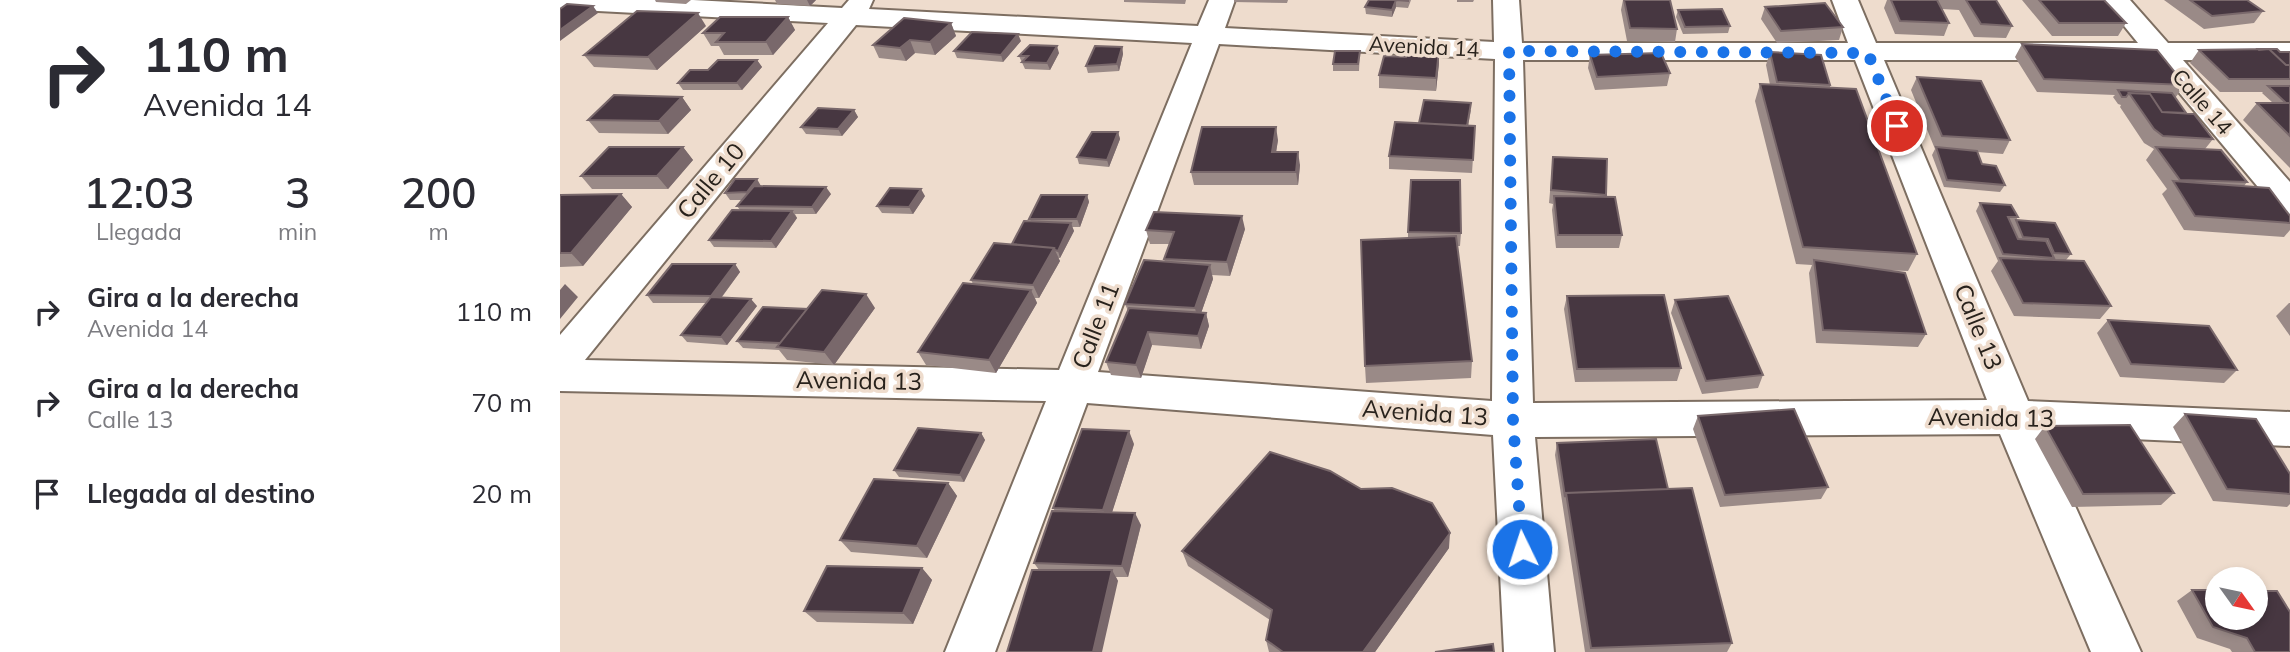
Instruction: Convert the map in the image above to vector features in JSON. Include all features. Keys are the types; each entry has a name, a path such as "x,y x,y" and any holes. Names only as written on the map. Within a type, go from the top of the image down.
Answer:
{"street":[{"name":"Calle 11","path":"970,652 1222,0"},
{"path":"1506,0 1509,51 1513,420 1529,652"},
{"name":"Calle 13","path":"1845,0 2014,417 2116,652"},
{"name":"Calle 14","path":"2116,0 2290,203"},
{"name":"Avenida 14","path":"560,1 856,8 1209,36 1509,51 2290,52"},
{"name":"Calle 10","path":"560,362 856,8"},
{"name":"Avenida 13","path":"560,375 1072,386 1513,420 2014,417 2290,429"}],"building":[{"path":"1369,0 1396,0 1392,10 1365,7"},
{"path":"1624,0 1670,0 1677,29 1630,28"},
{"path":"1891,0 1937,0 1949,23 1900,21"},
{"path":"1966,0 1996,0 2012,26 1981,24"},
{"path":"2039,0 2104,0 2126,23 2059,23"},
{"path":"2190,0 2247,0 2263,11 2212,16"},
{"path":"1825,3 1843,27 1781,31 1765,7"},
{"path":"567,4 593,6 560,30 560,9"},
{"path":"1722,9 1730,26 1685,27 1678,10"},
{"path":"637,11 698,13 648,57 584,55"},
{"path":"720,17 788,17 766,42 716,42 724,33 703,33"},
{"path":"904,18 951,23 930,42 910,40 900,48 873,45"},
{"path":"972,32 1018,34 1001,55 954,51"},
{"path":"2022,44 2157,50 2185,85 2044,79"},
{"path":"1030,45 1057,46 1047,63 1022,62 1028,56 1019,56"},
{"path":"1095,46 1122,47 1117,64 1086,66"},
{"path":"1410,49 1439,50 1436,78 1379,75 1384,56 1406,57"},
{"path":"2269,49 2290,52 2290,65 2286,65"},
{"path":"2269,49 2286,65 2290,65 2290,79 2229,79 2199,50"},
{"path":"1335,51 1360,51 1358,64 1333,64"},
{"path":"1770,52 1821,55 1830,85 1777,82"},
{"path":"1661,53 1670,73 1597,77 1590,55"},
{"path":"718,60 757,60 737,83 678,83 690,70 708,70"},
{"path":"1917,77 1981,81 2010,140 1942,136"},
{"path":"1760,84 1856,89 1917,254 1803,247"},
{"path":"2268,86 2290,86 2290,103 2286,103"},
{"path":"2118,90 2172,93 2186,113 2162,112 2150,94 2129,93 2122,97"},
{"path":"2129,93 2150,94 2162,112 2194,114 2213,139 2163,136 2154,129"},
{"path":"614,95 682,97 659,121 588,120"},
{"path":"1424,100 1471,103 1467,126 1419,123"},
{"path":"2257,103 2290,103 2290,136"},
{"path":"818,108 854,110 838,129 801,127"},
{"path":"1395,122 1475,126 1473,160 1389,156"},
{"path":"1202,127 1276,127 1272,152 1298,152 1296,172 1191,172"},
{"path":"1092,132 1118,132 1107,160 1077,157"},
{"path":"609,147 683,147 657,176 581,176"},
{"path":"1936,147 1977,151 1982,164 1996,166 2005,185 1947,180"},
{"path":"2156,147 2221,150 2247,182 2180,180"},
{"path":"1553,157 1607,159 1606,195 1551,190"},
{"path":"735,179 757,179 747,192 725,193"},
{"path":"1411,180 1460,180 1461,233 1408,232"},
{"path":"2173,181 2269,188 2290,216 2290,223 2195,216"},
{"path":"754,186 826,187 812,207 737,206"},
{"path":"890,188 921,189 909,207 877,206"},
{"path":"621,194 571,253 560,253 560,195"},
{"path":"1041,195 1087,195 1077,219 1029,219"},
{"path":"1554,196 1615,197 1622,235 1558,235"},
{"path":"1980,203 2011,205 2018,217 2008,217 2018,239 2046,241 2054,258 2003,254"},
{"path":"732,210 792,211 771,241 709,240"},
{"path":"1154,212 1242,216 1227,262 1164,259 1174,232 1146,230"},
{"path":"2016,220 2055,223 2071,254 2054,253 2048,239 2023,237"},
{"path":"1024,221 1071,223 1058,251 1054,248 1012,244"},
{"path":"1456,236 1472,361 1365,366 1361,240"},
{"path":"994,243 1054,248 1033,285 971,280"},
{"path":"2000,258 2084,261 2111,306 2023,303"},
{"path":"1144,260 1210,265 1195,308 1125,304"},
{"path":"1814,260 1905,273 1926,334 1823,330"},
{"path":"672,264 735,264 711,296 647,295"},
{"path":"963,283 1031,290 989,360 918,352"},
{"path":"822,290 866,294 824,352 777,347"},
{"path":"1664,295 1681,368 1577,369 1567,296"},
{"path":"1728,296 1763,375 1706,381 1675,300"},
{"path":"711,297 751,299 721,337 681,335"},
{"path":"763,307 807,309 780,343 737,341"},
{"path":"1129,308 1206,313 1198,336 1148,332 1136,365 1106,362"},
{"path":"2108,320 2209,326 2237,370 2131,364"},
{"path":"1794,409 1828,487 1725,495 1698,416"},
{"path":"2185,414 2256,419 2290,474 2290,494 2227,489"},
{"path":"2130,425 2174,493 2083,494 2045,426"},
{"path":"918,428 981,433 960,475 894,470"},
{"path":"1082,429 1129,431 1103,510 1053,508"},
{"path":"1656,439 1668,489 1566,493 1565,497 1557,443"},
{"path":"1270,452 1330,471 1361,489 1392,488 1432,503 1450,533 1363,652 1283,652 1266,640 1272,610 1182,551"},
{"path":"874,479 948,483 917,546 840,540"},
{"path":"1692,488 1732,643 1591,648 1566,493"},
{"path":"1052,511 1135,513 1122,566 1034,563"},
{"path":"827,566 922,568 903,613 804,611"},
{"path":"1032,570 1112,570 1093,652 1007,652"},
{"path":"2192,590 2205,590 2205,613"},
{"path":"2268,591 2277,591 2290,612 2290,652 2255,652 2247,638 2222,630 2268,630"},
{"path":"1493,644 1494,652 1435,652"}],"route":[{"path":"1522,549 1513,420 1509,51 1868,53 1897,126"}]}
